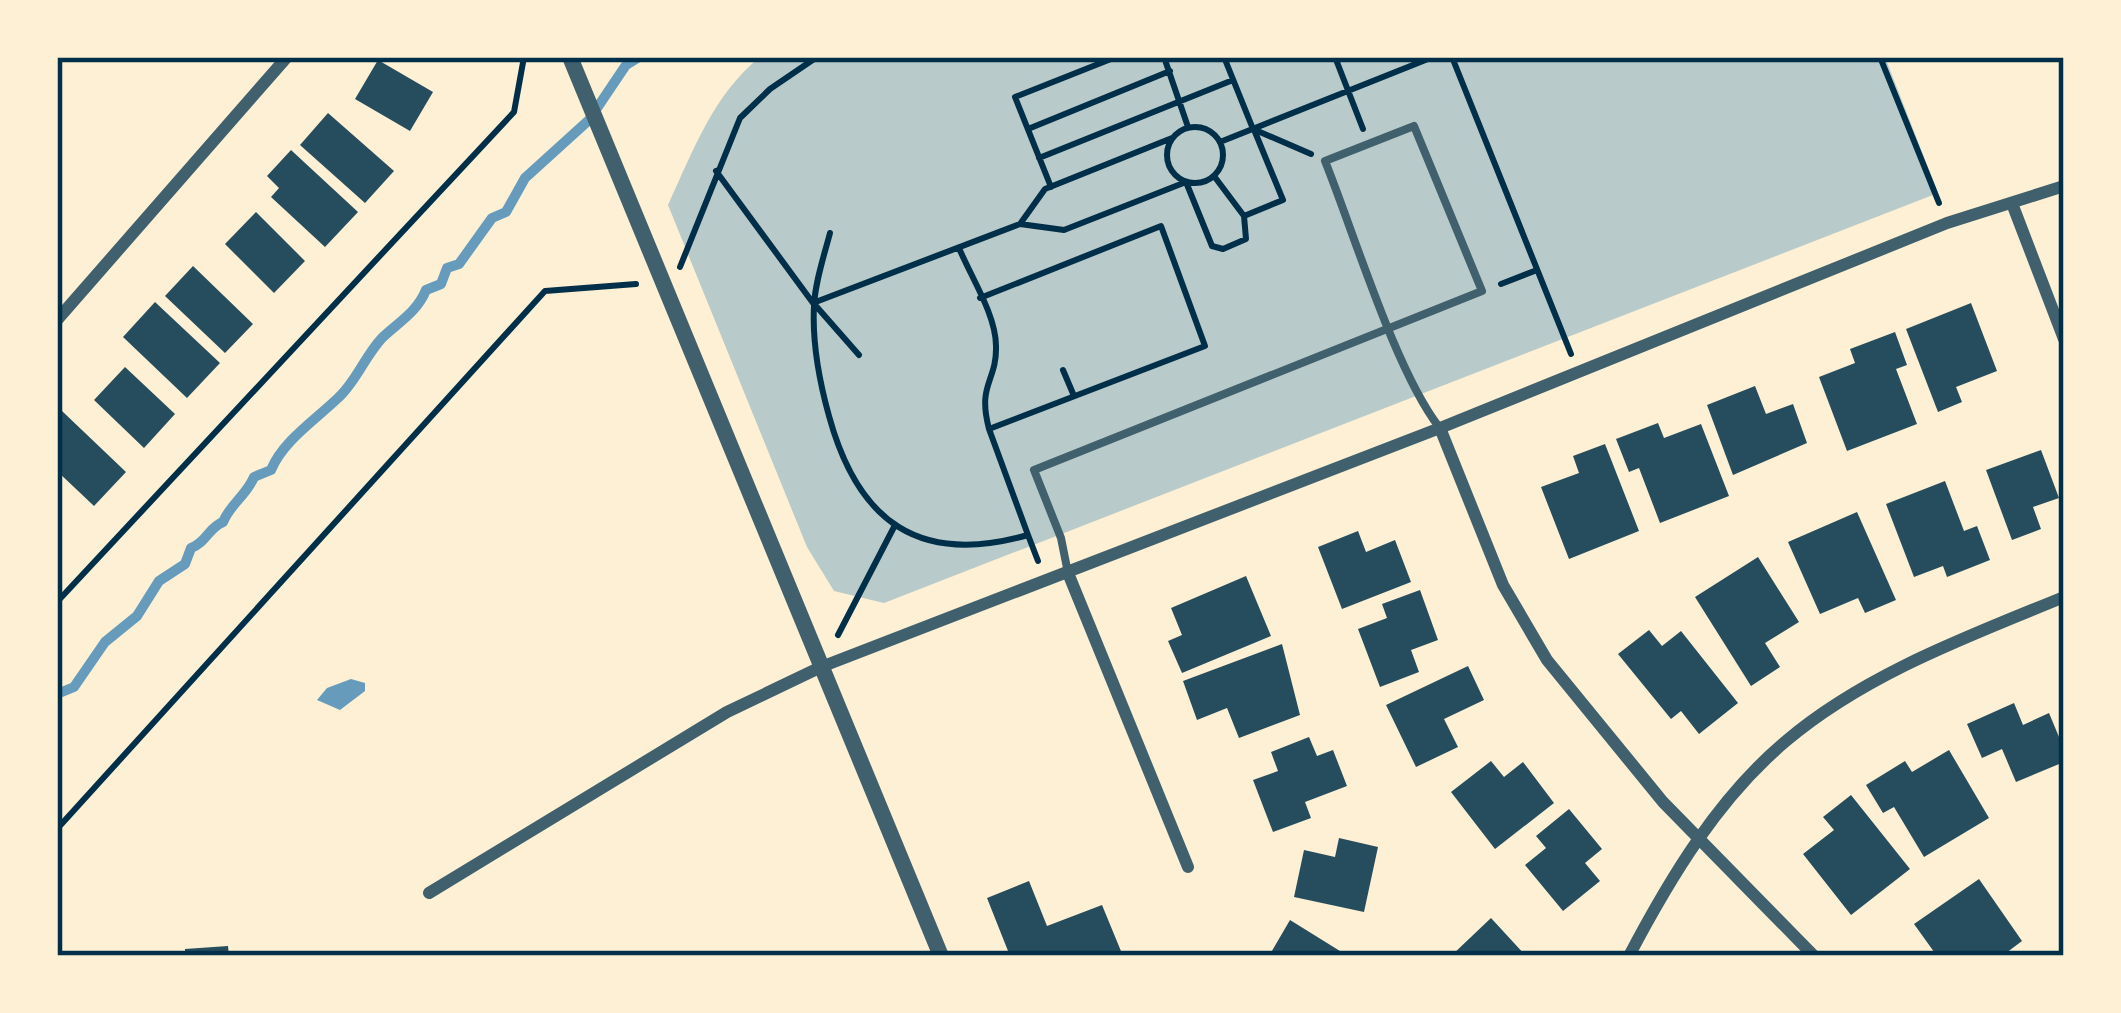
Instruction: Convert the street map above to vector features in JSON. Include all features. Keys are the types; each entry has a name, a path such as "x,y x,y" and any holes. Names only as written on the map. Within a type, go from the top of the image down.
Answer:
{"street":[{"path":"57,320 287,57"},
{"path":"570,57 659,283 940,956"},
{"path":"429,893 727,712 821,667 1440,428 1947,223 2012,206 2064,185"},
{"path":"2012,206 2064,339"},
{"path":"1440,428 1504,586 1547,660 1697,839 1814,956"},
{"path":"1068,573 1188,868"},
{"path":"1630,956 1697,839 1785,741 1874,682 2064,597"}],"lane":[{"path":"1068,573 1061,538 1034,470 1391,326 1482,291 1414,127 1325,160 1391,326 1423,406 1440,428"}],"path":[{"path":"57,602 514,112 524,57"},
{"path":"57,830 545,291 659,283 686,262 716,171 740,118 770,89 817,57"},
{"path":"1051,187 1015,97 1116,57"},
{"path":"1164,57 1188,127"},
{"path":"1224,57 1283,200 1244,216"},
{"path":"1335,57 1369,144"},
{"path":"1220,142 1433,57"},
{"path":"1452,57 1578,371"},
{"path":"1880,57 1947,223"},
{"path":"1028,129 1170,71"},
{"path":"1039,158 1233,80"},
{"path":"813,303 1020,224 1051,187 1172,138 1188,127 1207,129 1220,142 1223,160 1214,176 1198,184 1186,182 1064,230 1020,224"},
{"path":"1253,129 1325,160"},
{"path":"1172,138 1168,166 1186,182 1212,246 1223,249 1246,239 1244,216 1214,176"},
{"path":"716,171 813,303 859,355"},
{"path":"980,298 1161,226 1205,346 989,428"},
{"path":"830,233 813,303 818,374 843,467 894,527 948,546 1028,535"},
{"path":"959,248 996,338 996,355 983,387 989,428 1046,581"},
{"path":"1482,291 1537,270"},
{"path":"1063,370 1074,396"},
{"path":"821,667 894,527"}],"shaded area":[{"path":"760,57 1885,57 1938,193 884,603 834,591 807,547 668,205 717,106"}],"water":[{"path":"351,679 365,683 365,691 340,710 317,700 327,688"}],"building":[{"path":"378,60 433,92 410,131 355,99"},
{"path":"328,113 394,171 365,203 300,145"},
{"path":"291,150 358,212 325,247 271,197 279,188 267,176"},
{"path":"256,212 305,261 274,293 225,244"},
{"path":"193,266 253,324 225,353 165,296"},
{"path":"155,302 220,363 187,398 123,337"},
{"path":"1971,303 1997,371 1956,387 1962,402 1938,412 1906,329"},
{"path":"1895,332 1907,365 1896,369 1917,424 1847,451 1819,377 1855,363 1850,349"},
{"path":"125,367 175,414 144,448 94,400"},
{"path":"1755,386 1766,414 1793,404 1807,443 1733,475 1707,405"},
{"path":"62,411 126,472 94,506 57,471 57,417"},
{"path":"1658,423 1664,438 1701,424 1729,496 1660,523 1639,468 1629,472 1616,439"},
{"path":"1605,444 1639,531 1569,559 1541,487 1579,473 1573,456"},
{"path":"2041,450 2059,498 2033,507 2041,529 2012,540 1986,470"},
{"path":"1945,481 1964,531 1977,526 1990,560 1947,577 1943,566 1914,577 1886,504"},
{"path":"1857,512 1896,600 1865,613 1858,598 1820,614 1788,542"},
{"path":"1358,531 1366,552 1395,540 1411,582 1342,609 1318,547"},
{"path":"1758,557 1799,622 1765,643 1780,667 1751,686 1695,597"},
{"path":"1246,576 1271,636 1182,673 1168,641 1182,635 1171,608"},
{"path":"1420,590 1438,640 1411,650 1419,672 1380,687 1358,629 1387,618 1382,604"},
{"path":"1649,630 1662,646 1681,631 1738,703 1699,734 1681,711 1671,719 1618,654"},
{"path":"1282,644 1300,715 1239,738 1227,708 1197,720 1183,681"},
{"path":"1468,666 1484,700 1444,719 1458,747 1416,767 1386,705"},
{"path":"2014,703 2023,725 2049,713 2064,749 2064,762 2016,782 2002,749 1982,758 1967,724"},
{"path":"1309,737 1317,756 1333,750 1347,786 1305,802 1311,818 1273,832 1253,780 1278,771 1271,752"},
{"path":"1949,750 1989,818 1924,857 1894,807 1883,813 1866,785 1905,761 1912,772"},
{"path":"1491,761 1504,777 1523,762 1554,803 1495,849 1451,792"},
{"path":"1851,795 1910,869 1851,915 1803,854 1834,830 1823,817"},
{"path":"1569,809 1602,849 1585,863 1600,881 1563,911 1525,865 1546,848 1536,836"},
{"path":"1339,838 1378,847 1364,912 1294,897 1304,850 1335,857"},
{"path":"1979,879 2022,941 2002,956 1937,956 1914,924"},
{"path":"1029,881 1047,926 1102,905 1123,956 1010,956 987,898"},
{"path":"1491,918 1526,956 1451,956"},
{"path":"1290,920 1348,956 1269,956"},
{"path":"228,946 229,956 185,956 185,949"}],"waterway":[{"path":"57,694 74,687 105,642 137,616 159,581 185,564 191,548 223,522 254,477 271,470 291,440 344,392 382,338 413,311 426,290 441,284 447,268 459,264 492,218 506,212 525,178 589,120 626,65 639,57"}]}
